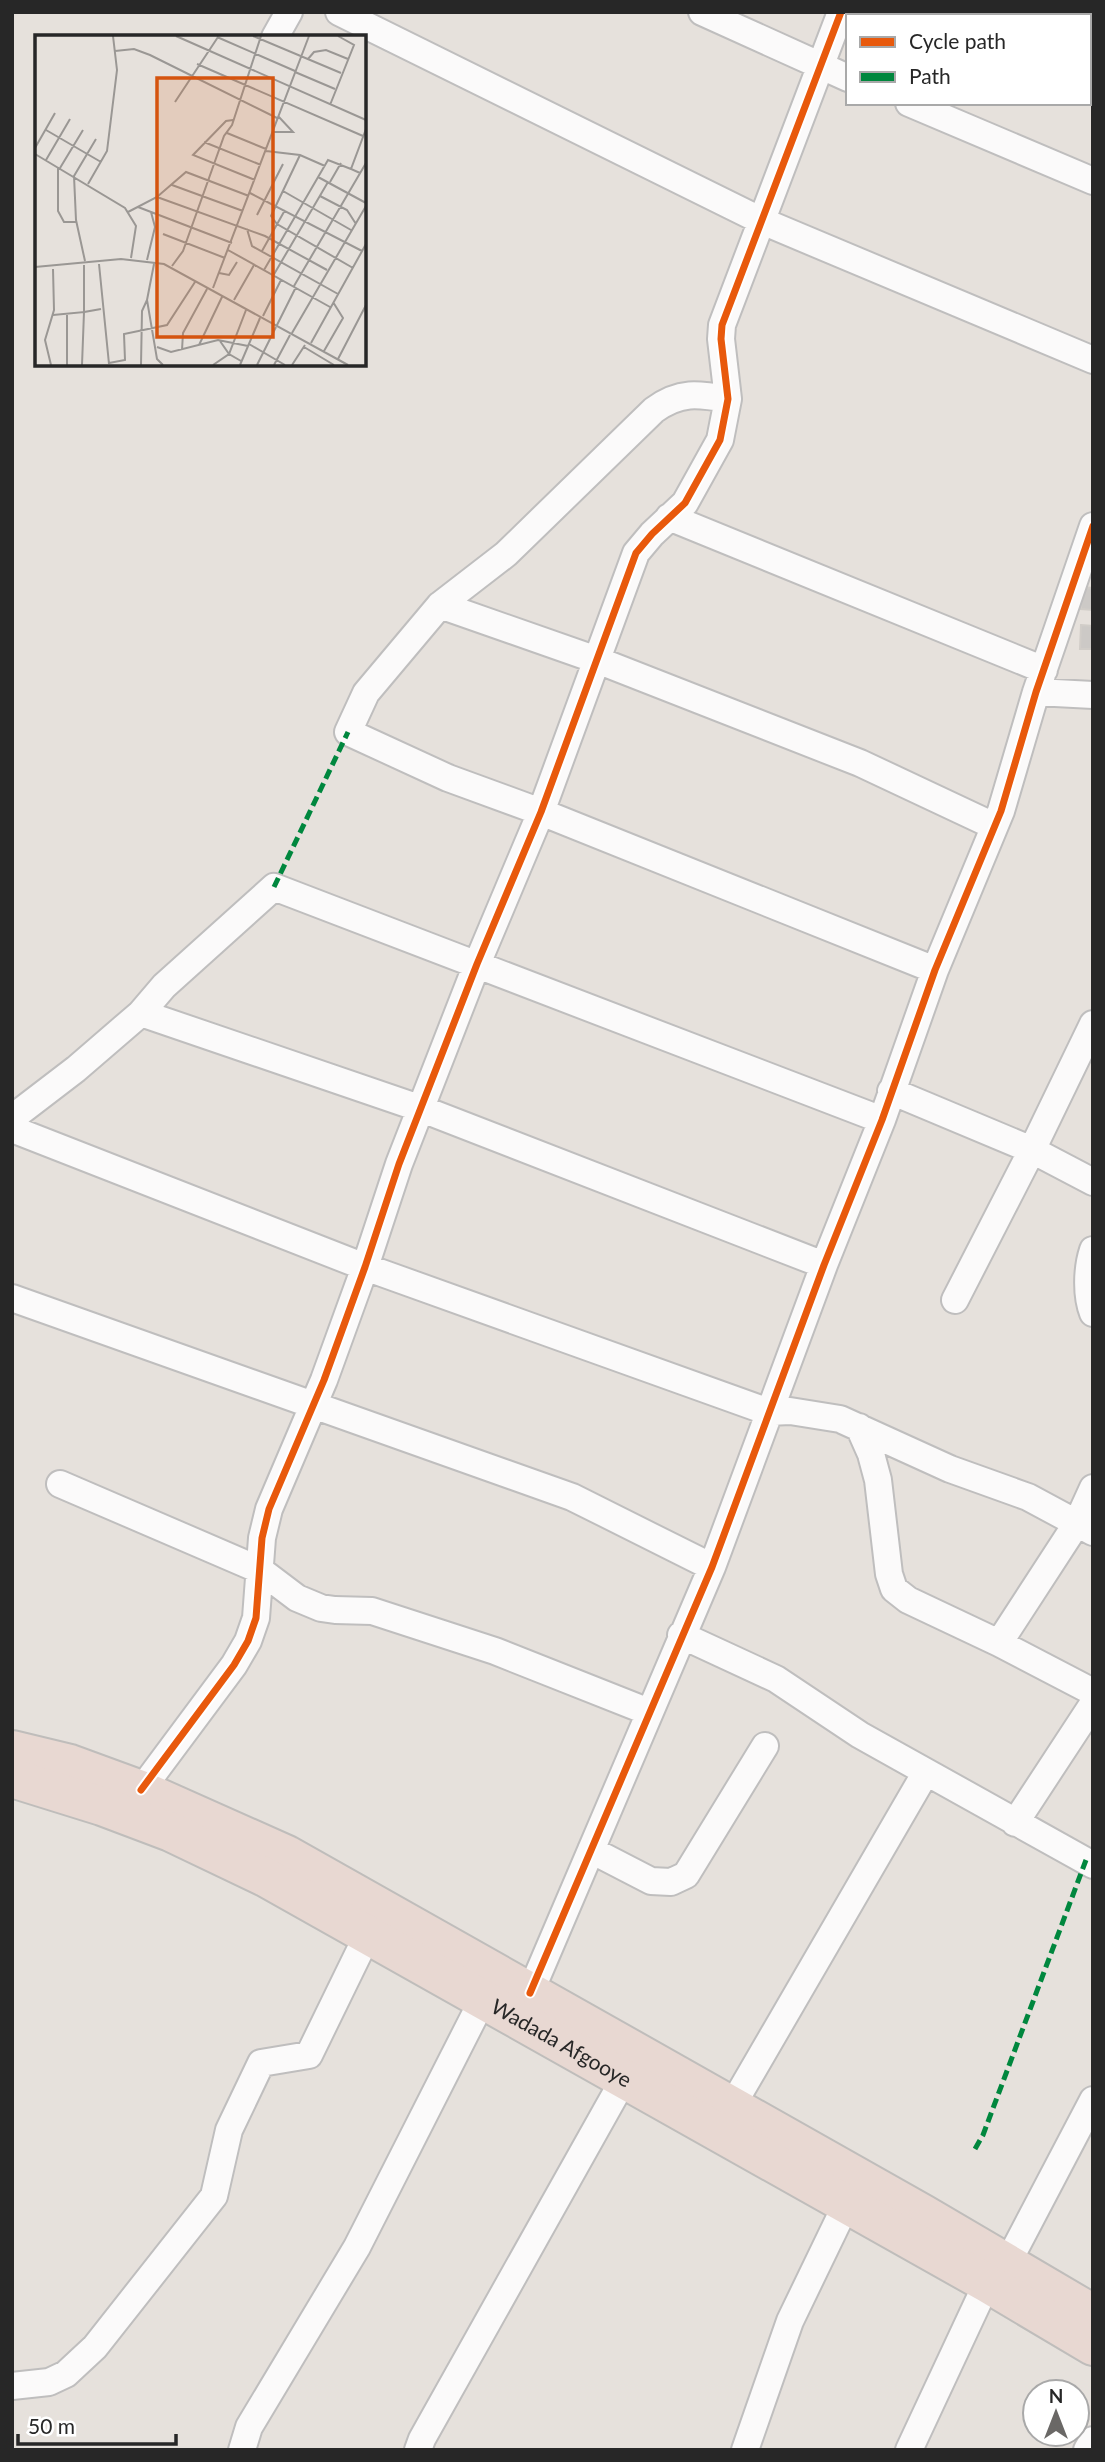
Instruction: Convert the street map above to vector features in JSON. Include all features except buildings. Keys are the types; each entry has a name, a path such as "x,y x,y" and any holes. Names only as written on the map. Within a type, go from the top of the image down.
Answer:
{"highway":[{"name":"Wadada Afgooye","path":"12,1750 70,1764 141,1790 287,1855 732,2106 997,2274 1093,2346"},
{"name":"Wadada Afgooye","path":"12,1778 102,1806 171,1832 265,1877 846,2204 997,2274 1093,2314"}],"street":[{"path":"276,35 289,12"},
{"path":"339,12 762,220 1093,360"},
{"path":"702,12 846,77"},
{"path":"141,1790 234,1665 248,1641 256,1618 262,1538 269,1509 314,1404 365,1267 399,1164 477,964 541,812 636,553 685,503 720,440 728,399 721,339 722,325 841,12"},
{"path":"914,105 1093,181"},
{"path":"728,399 697,394 669,399 654,410 506,554 440,605 366,693 348,732 448,778 541,812 935,970"},
{"path":"669,517 1040,681 1093,695"},
{"path":"530,1993 712,1567 824,1265 882,1119 935,970 1001,811 1040,681 1093,526"},
{"path":"440,605 597,660 860,763 994,826"},
{"path":"12,1118 76,1069 141,1013 164,986 274,887 882,1119"},
{"path":"141,1013 422,1110 824,1265"},
{"path":"955,1300 1093,1024"},
{"path":"891,1091 1032,1150 1093,1182"},
{"path":"12,1129 365,1267 769,1412 840,1419 950,1469 1028,1497 1085,1527"},
{"path":"1093,1250 1089,1261 1093,1313"},
{"path":"12,1298 572,1497 712,1567"},
{"path":"859,1427 871,1454 878,1480 889,1574 894,1589 908,1600 1093,1692"},
{"path":"60,1483 260,1570 297,1598 321,1608 372,1611 495,1651 649,1712"},
{"path":"999,1643 1085,1527 1093,1488"},
{"path":"681,1635 776,1679 860,1735 1093,1865"},
{"path":"1016,1823 1093,1704"},
{"path":"591,1850 651,1881 671,1882 686,1875 765,1746"},
{"path":"732,2106 926,1772"},
{"path":"12,2386 49,2382 66,2374 95,2347 214,2196 229,2130 261,2063 309,2055 368,1934"},
{"path":"242,2450 249,2427 357,2247 483,1999"},
{"path":"418,2450 624,2079"},
{"path":"909,2450 997,2274 1093,2100"},
{"path":"745,2450 790,2321 846,2204"},
{"path":"1087,2450 1093,2440"}],"marked path":[{"path":"274,887 348,732"},
{"path":"975,2149 983,2135 1086,1860"}],"cycle path":[{"path":"141,1790 234,1665 248,1641 256,1618 262,1538 269,1509 324,1380 399,1164 477,964 541,812 636,553 685,503 720,440 728,399 721,339 722,325 841,12"},
{"path":"530,1993 712,1567 824,1265 882,1120 935,970 1001,811 1036,692 1093,526"}]}
